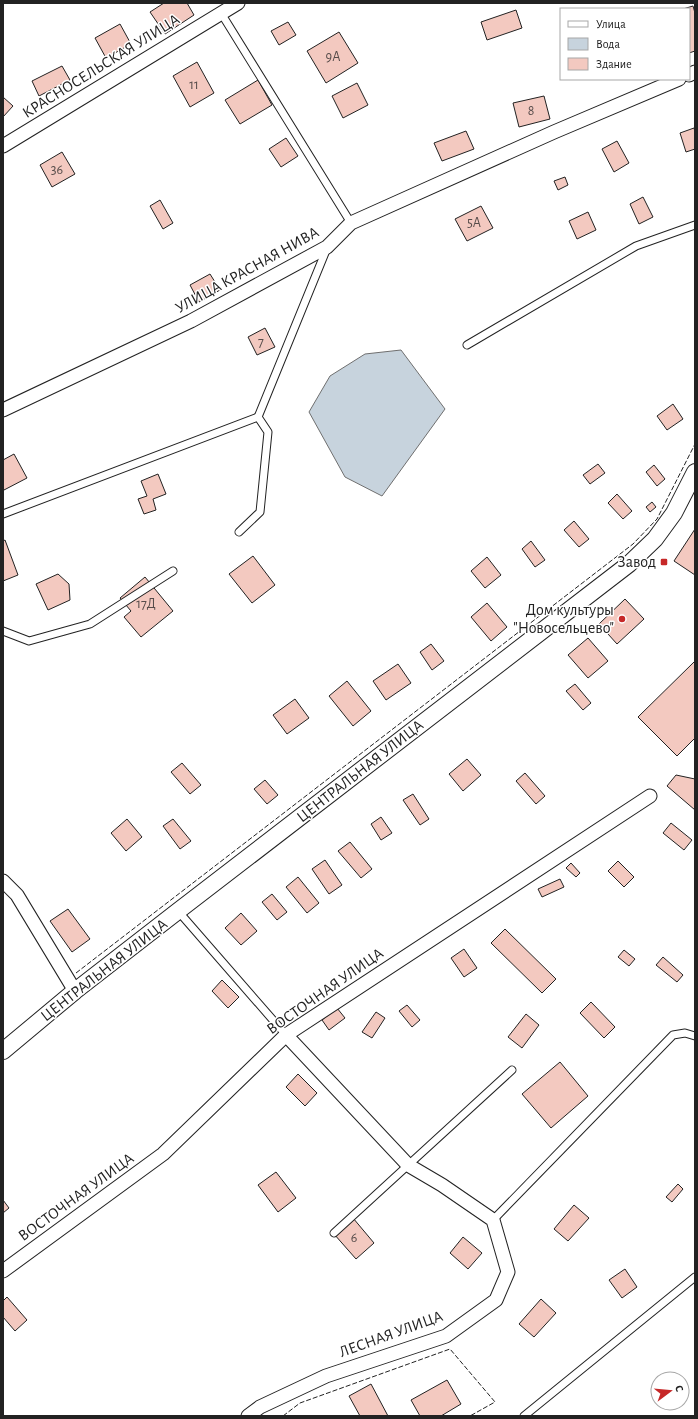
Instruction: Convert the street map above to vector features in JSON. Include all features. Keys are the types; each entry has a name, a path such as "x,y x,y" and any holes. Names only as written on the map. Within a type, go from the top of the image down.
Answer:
{"street":[{"name":"КРАСНОСЕЛЬСКАЯ УЛИЦА","path":"3,146 238,3"},
{"name":"УЛИЦА КРАСНАЯ НИВА","path":"3,410 191,321 327,247 351,223 554,132 677,80"},
{"name":"ЦЕНТРАЛЬНАЯ УЛИЦА","path":"3,1051 75,991 629,564 655,539 674,513 695,472"},
{"name":"ВОСТОЧНАЯ УЛИЦА","path":"3,1271 163,1154 286,1035 650,796"},
{"path":"3,881 17,895 75,991"},
{"path":"286,1035 408,1165 442,1185 493,1220"},
{"name":"ЛЕСНАЯ УЛИЦА","path":"248,1416 260,1407 326,1376 446,1336 496,1300 508,1272 493,1220"}],"lane":[{"path":"221,13 351,223"},
{"path":"467,345 636,246 695,226"},
{"path":"3,514 258,417 327,247"},
{"path":"240,532 260,512 268,432 258,417"},
{"path":"3,631 29,641 90,624 173,571"},
{"path":"178,911 286,1035"},
{"path":"493,1220 673,1035 685,1033 695,1036"},
{"path":"334,1233 512,1070"},
{"path":"524,1416 695,1277"}],"water":[{"path":"401,350 445,409 382,496 345,477 309,412 330,376 365,354"}],"building":[{"path":"164,3 187,3 194,15 165,34 150,12"},
{"path":"693,6 695,13 695,51 690,53 690,8 686,8"},
{"path":"516,10 522,28 487,40 481,22"},
{"path":"288,22 296,35 279,45 271,31"},
{"path":"120,24 131,44 106,58 95,38"},
{"path":"339,32 358,63 326,83 307,51"},
{"path":"197,62 214,93 190,107 173,76"},
{"path":"62,66 70,80 39,96 32,81"},
{"path":"258,80 272,105 240,124 225,100"},
{"path":"357,83 368,105 343,118 332,96"},
{"path":"544,96 550,119 519,127 513,103"},
{"path":"3,97 13,106 3,117"},
{"path":"694,128 695,149 686,152 680,133"},
{"path":"466,131 474,149 442,161 434,143"},
{"path":"286,138 298,156 281,167 269,149"},
{"path":"617,141 629,163 614,172 602,149"},
{"path":"62,152 75,174 52,187 40,165"},
{"path":"565,177 568,185 558,190 554,181"},
{"path":"643,197 653,217 639,224 630,204"},
{"path":"160,200 173,223 163,229 150,206"},
{"path":"481,206 493,228 467,241 455,219"},
{"path":"588,212 596,230 577,239 569,221"},
{"path":"210,274 220,290 199,302 190,285"},
{"path":"265,328 275,347 257,355 248,337"},
{"path":"673,404 683,419 667,430 657,416"},
{"path":"14,454 27,478 4,490 3,460"},
{"path":"598,464 605,473 590,484 583,475"},
{"path":"654,465 665,479 657,486 646,472"},
{"path":"158,474 166,494 153,499 156,510 144,514 138,499 147,496 141,481"},
{"path":"617,494 632,511 623,519 608,503"},
{"path":"652,502 656,507 650,512 646,507"},
{"path":"574,521 589,539 579,547 564,530"},
{"path":"695,529 695,575 674,561"},
{"path":"5,540 18,575 3,581 3,541"},
{"path":"531,541 545,560 535,567 522,549"},
{"path":"253,556 275,585 252,603 229,574"},
{"path":"487,557 501,575 485,588 471,571"},
{"path":"58,574 69,584 70,600 48,610 36,584"},
{"path":"145,577 173,611 141,637 124,617 131,611 120,598"},
{"path":"625,599 644,619 617,644 599,624"},
{"path":"487,603 507,627 491,641 471,617"},
{"path":"588,638 608,661 588,678 568,655"},
{"path":"431,644 444,661 432,670 420,652"},
{"path":"694,662 695,738 677,756 638,717"},
{"path":"398,664 411,683 386,700 373,681"},
{"path":"347,681 371,711 353,726 329,696"},
{"path":"575,684 591,703 583,710 566,691"},
{"path":"295,699 309,718 287,734 273,715"},
{"path":"467,759 481,775 463,791 449,774"},
{"path":"182,763 201,785 190,794 171,772"},
{"path":"525,773 545,796 536,804 516,781"},
{"path":"676,775 695,779 695,810 667,786"},
{"path":"265,780 278,795 267,804 254,789"},
{"path":"413,794 429,819 420,825 403,800"},
{"path":"381,817 392,833 381,840 371,824"},
{"path":"127,819 142,837 126,851 111,833"},
{"path":"173,819 191,841 180,849 163,826"},
{"path":"671,823 692,840 684,850 663,833"},
{"path":"350,842 372,869 361,878 338,851"},
{"path":"325,860 342,885 329,894 312,869"},
{"path":"618,861 634,877 624,887 608,871"},
{"path":"571,863 580,873 576,877 566,868"},
{"path":"298,877 319,903 307,913 286,887"},
{"path":"560,879 564,887 542,897 538,889"},
{"path":"272,894 287,912 277,920 262,902"},
{"path":"68,909 90,939 72,952 50,921"},
{"path":"241,913 257,931 241,945 225,928"},
{"path":"505,929 556,979 542,993 491,943"},
{"path":"464,949 477,968 464,977 451,958"},
{"path":"624,950 635,959 629,966 618,957"},
{"path":"663,957 683,975 677,982 656,965"},
{"path":"222,980 239,997 228,1008 212,991"},
{"path":"591,1002 615,1027 604,1038 580,1013"},
{"path":"407,1005 420,1020 412,1027 399,1011"},
{"path":"337,1008 345,1018 329,1030 322,1020"},
{"path":"376,1012 385,1018 372,1038 362,1032"},
{"path":"526,1014 539,1025 522,1048 508,1037"},
{"path":"560,1062 588,1096 551,1128 522,1094"},
{"path":"298,1074 317,1093 305,1106 286,1087"},
{"path":"276,1172 296,1198 278,1212 258,1185"},
{"path":"678,1184 683,1189 672,1202 666,1197"},
{"path":"3,1200 9,1208 3,1213"},
{"path":"574,1205 589,1218 568,1241 554,1229"},
{"path":"353,1218 374,1243 356,1259 334,1234"},
{"path":"463,1237 482,1253 468,1269 450,1253"},
{"path":"625,1269 637,1287 622,1298 609,1280"},
{"path":"7,1297 27,1320 15,1331 3,1317 3,1301"},
{"path":"541,1299 556,1313 534,1337 519,1324"},
{"path":"447,1380 461,1404 441,1416 420,1416 411,1400"},
{"path":"371,1384 388,1416 360,1416 349,1396"}],"fence":[{"path":"76,973 633,544 657,519 695,444"},
{"path":"283,1416 300,1403 450,1349 495,1402 470,1416"}],"place":[{"name":"Завод","path":"664,562"},
{"name":"Дом культуры \"Новосельцево\"","path":"622,619"}]}
